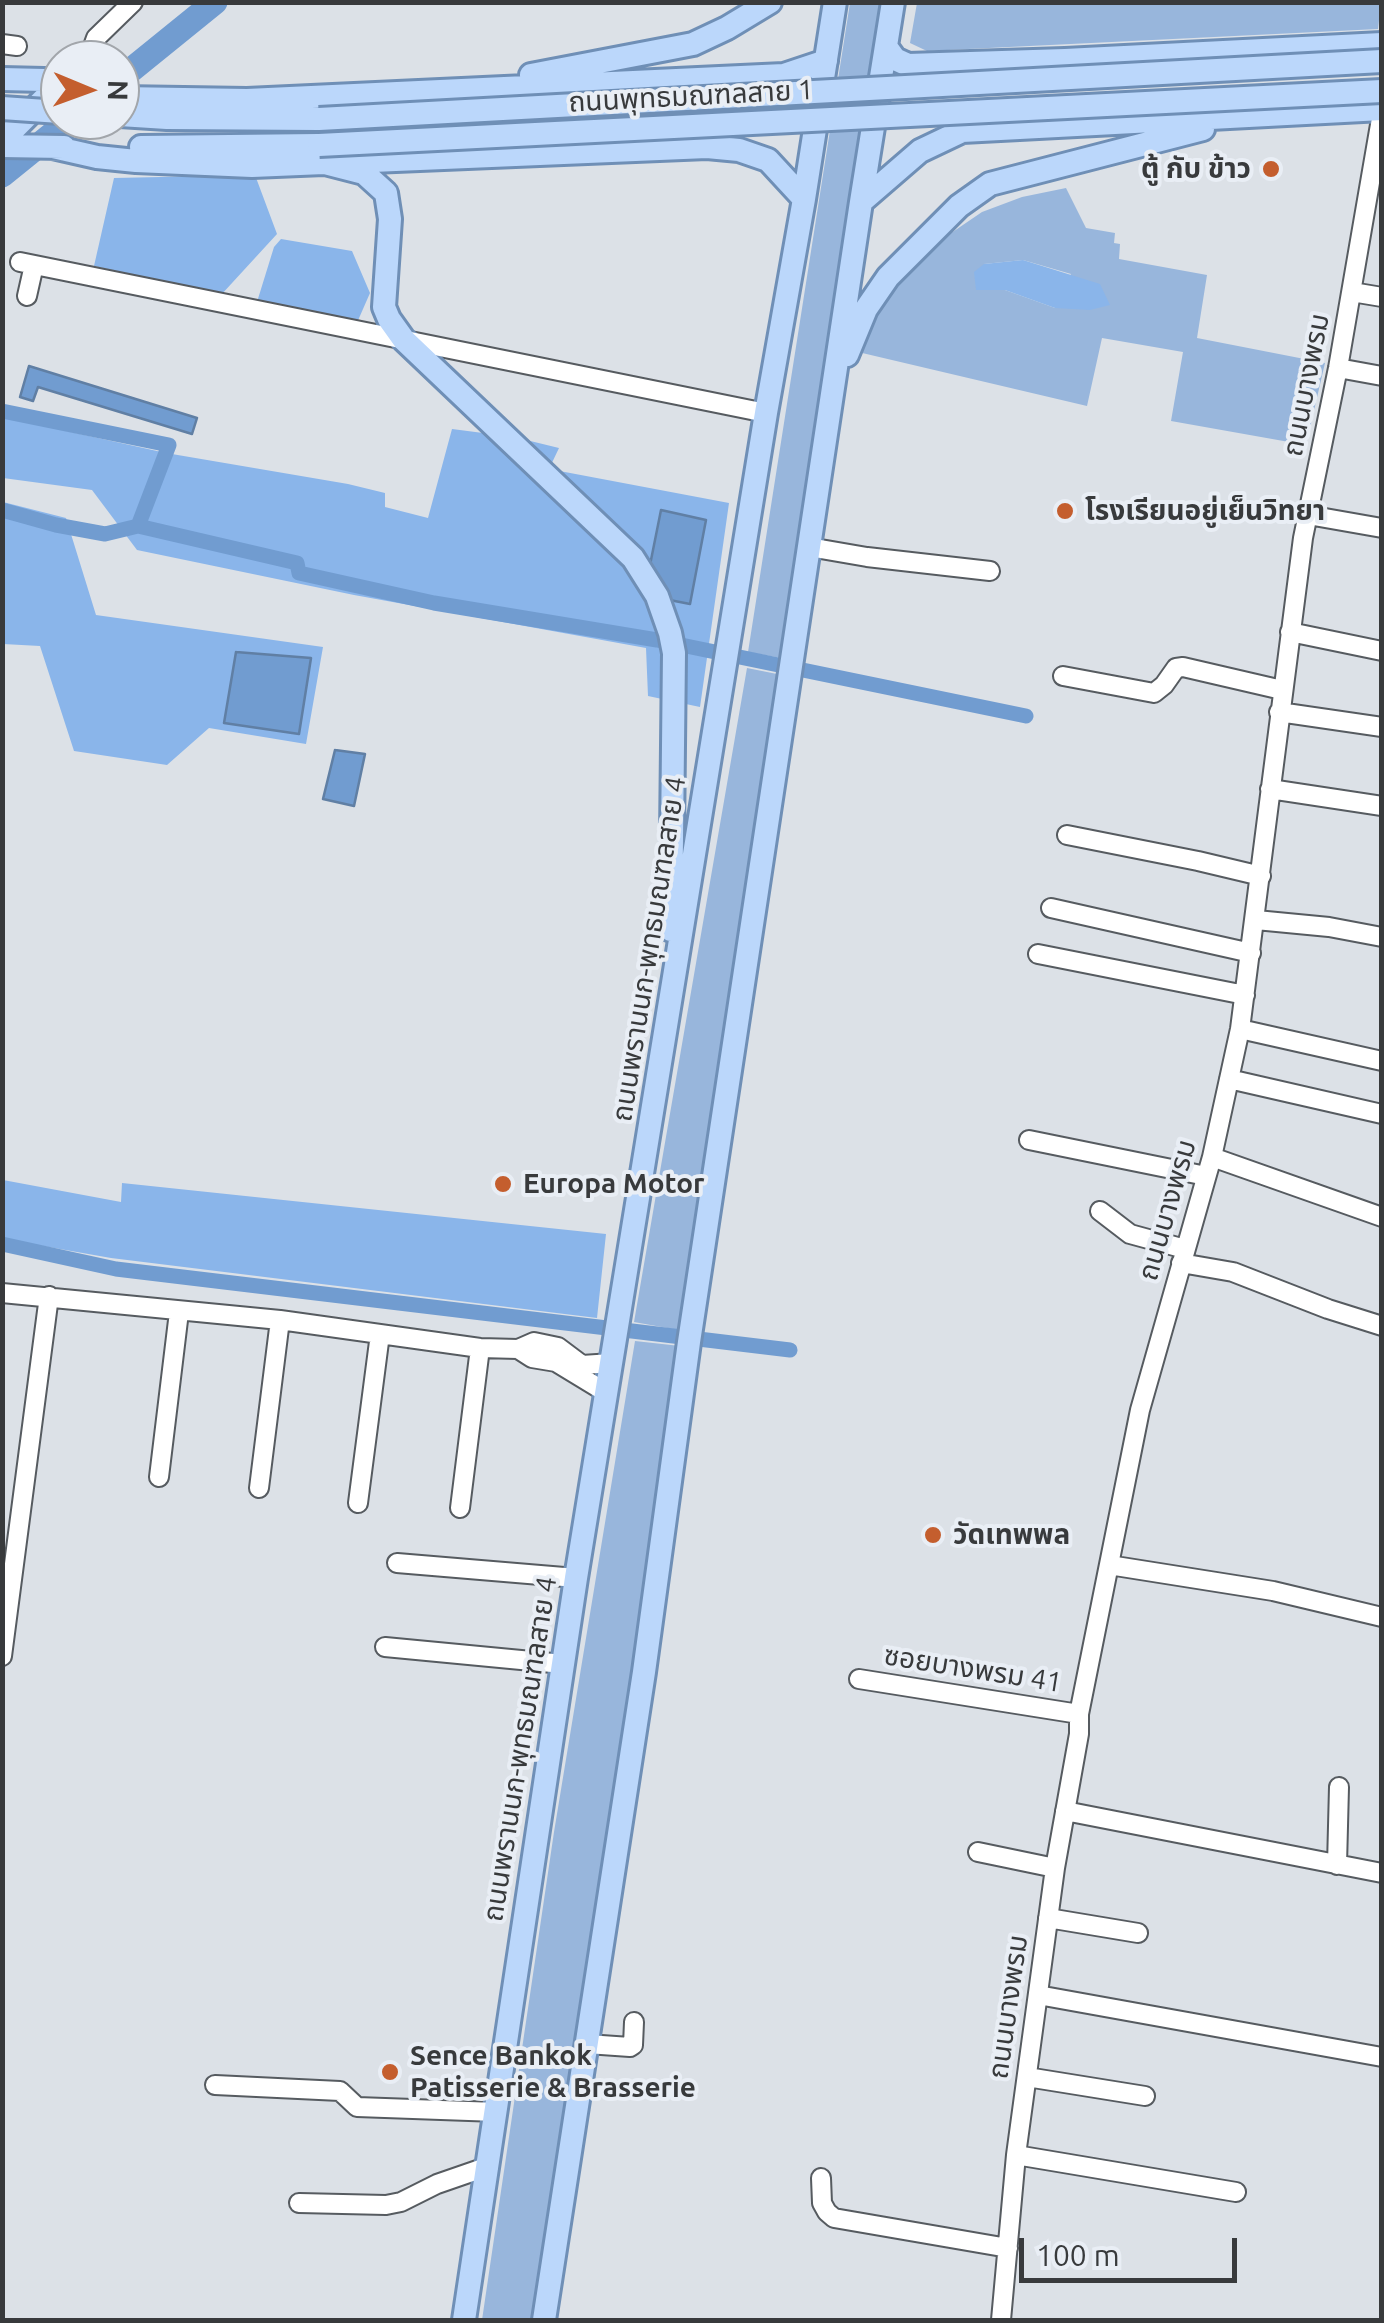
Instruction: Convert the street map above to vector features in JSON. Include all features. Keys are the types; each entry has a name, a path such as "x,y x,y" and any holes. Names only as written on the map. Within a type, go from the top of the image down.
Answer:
{"main road":[{"path":"399,93 545,73 693,44 770,2"},
{"name":"ถนนพรานนก-พุทธมณฑลสาย 4","path":"464,2320 576,1578 835,2"},
{"path":"544,2320 893,2"},
{"path":"886,48 894,59 908,65 1382,44"},
{"path":"1056,128 1042,121 1032,101 1035,82 1044,71 1064,60"},
{"path":"140,98 247,100 784,75 826,61"},
{"name":"ถนนพุทธมณฑลสาย 1","path":"140,116 318,119 1382,61"},
{"path":"2,79 40,80"},
{"path":"639,149 657,139 666,125 666,101 649,82"},
{"path":"2,98 40,90"},
{"name":"ถนนพุทธมณฑลสาย 1","path":"2,144 322,154 1382,91"},
{"path":"2,144 40,103"},
{"path":"2,108 40,111"},
{"path":"861,202 920,152 962,131 1382,111"},
{"path":"834,386 866,309 888,277 958,206 990,184 1255,116"},
{"path":"53,148 136,162 252,166 322,154 707,146 739,150 768,160 804,199"},
{"path":"322,154 364,174 386,194 390,219 384,307 404,340 634,558 657,596 672,643 670,1007"}],"street":[{"path":"95,40 132,2"},
{"name":"ถนนบางพรม","path":"1001,2320 1016,2156 1080,1714 1140,1410 1212,1157 1240,1030 1280,702 1308,515 1352,292 1382,111"},
{"path":"26,296 27,264 766,413"},
{"path":"1352,292 1382,297"},
{"path":"1338,368 1382,376"},
{"path":"1308,515 1382,528"},
{"path":"809,547 990,571"},
{"path":"1290,632 1382,651"},
{"path":"1063,676 1154,694 1182,666 1280,702 1382,727"},
{"path":"1280,702 1382,718"},
{"path":"1270,789 1382,806"},
{"path":"1067,835 1261,876"},
{"path":"1051,908 1251,954"},
{"path":"1256,920 1382,937"},
{"path":"1038,954 1245,995"},
{"path":"1240,1030 1382,1061"},
{"path":"1229,1079 1382,1114"},
{"path":"1029,1140 1206,1176"},
{"path":"1212,1157 1382,1217"},
{"path":"1100,1211 1130,1234 1183,1256 1382,1326"},
{"path":"2,1293 280,1320 480,1348 518,1349 534,1342 558,1347 582,1364 612,1364"},
{"path":"2,1656 8,1566 48,1296"},
{"path":"159,1477 179,1312"},
{"path":"259,1488 280,1320"},
{"path":"358,1503 380,1334"},
{"path":"460,1508 480,1348"},
{"path":"518,1349 532,1358 556,1362 607,1393"},
{"path":"397,1563 576,1578"},
{"path":"1109,1565 1273,1591 1382,1618"},
{"path":"384,1647 563,1664"},
{"name":"ซอยบางพรม 41","path":"858,1679 1080,1714"},
{"path":"1337,1865 1339,1787"},
{"path":"1065,1812 1382,1873"},
{"path":"978,1852 1055,1868"},
{"path":"1048,1918 1138,1933"},
{"path":"1038,1995 1382,2057"},
{"path":"587,2044 630,2048 634,2022"},
{"path":"1027,2077 1145,2096"},
{"path":"215,2085 340,2091 357,2107 496,2112"},
{"path":"1016,2156 1236,2192"},
{"path":"300,2203 386,2205 489,2166"},
{"path":"821,2178 822,2203 834,2218 1008,2248"}],"shaded area":[{"path":"917,2 1381,3 1378,29 927,51 910,43"},
{"path":"850,3 881,3 781,658 748,652"},
{"path":"255,175 277,234 221,295 94,266 114,178"},
{"path":"1066,188 1086,228 1115,233 1114,243 1120,244 1119,259 1207,275 1197,338 1325,363 1306,445 1171,421 1183,352 1102,338 1087,406 858,352 866,309 932,246 982,212 1022,197","holes":["1023,260 1071,274 1055,308 1005,290 984,264"]},
{"path":"281,239 352,251 370,293 356,325 257,302 274,247"},
{"path":"1023,260 1100,284 1110,305 1090,310 1055,308 1005,290 976,290 974,272 984,264"},
{"path":"29,366 197,418 192,434 38,387 33,401 20,397"},
{"path":"3,417 166,453 348,484 385,493 385,507 428,518 452,429 559,448 549,469 729,503 700,707 648,696 646,648 354,595 137,550 92,490 3,478"},
{"path":"3,502 66,518 96,615 323,647 306,744 209,728 167,765 74,751 40,646 3,644"},
{"path":"661,510 706,520 690,604 644,595"},
{"path":"236,652 311,658 299,734 224,723"},
{"path":"747,668 777,674 684,1331 634,1322"},
{"path":"335,750 365,754 354,806 323,799"},
{"path":"3,1180 121,1202 122,1183 606,1234 597,1318 111,1258 3,1239"},
{"path":"635,1341 680,1346 552,2195 531,2320 482,2320 554,1832"}],"waterway":[{"path":"140,63 215,2"},
{"path":"2,175 45,140"},
{"path":"2,411 169,445 138,526 297,563 299,573 434,603 657,640 1026,716"},
{"path":"2,510 105,534 138,526"},
{"path":"2,1244 116,1269 790,1350"}],"place":[{"name":"ตู้ กับ ข้าว","path":"1271,169"},
{"name":"โรงเรียนอยู่เย็นวิทยา","path":"1065,511"},
{"name":"Europa Motor","path":"503,1184"},
{"name":"วัดเทพพล","path":"933,1535"},
{"name":"Sence Bankok Patisserie & Brasserie","path":"390,2072"}]}
